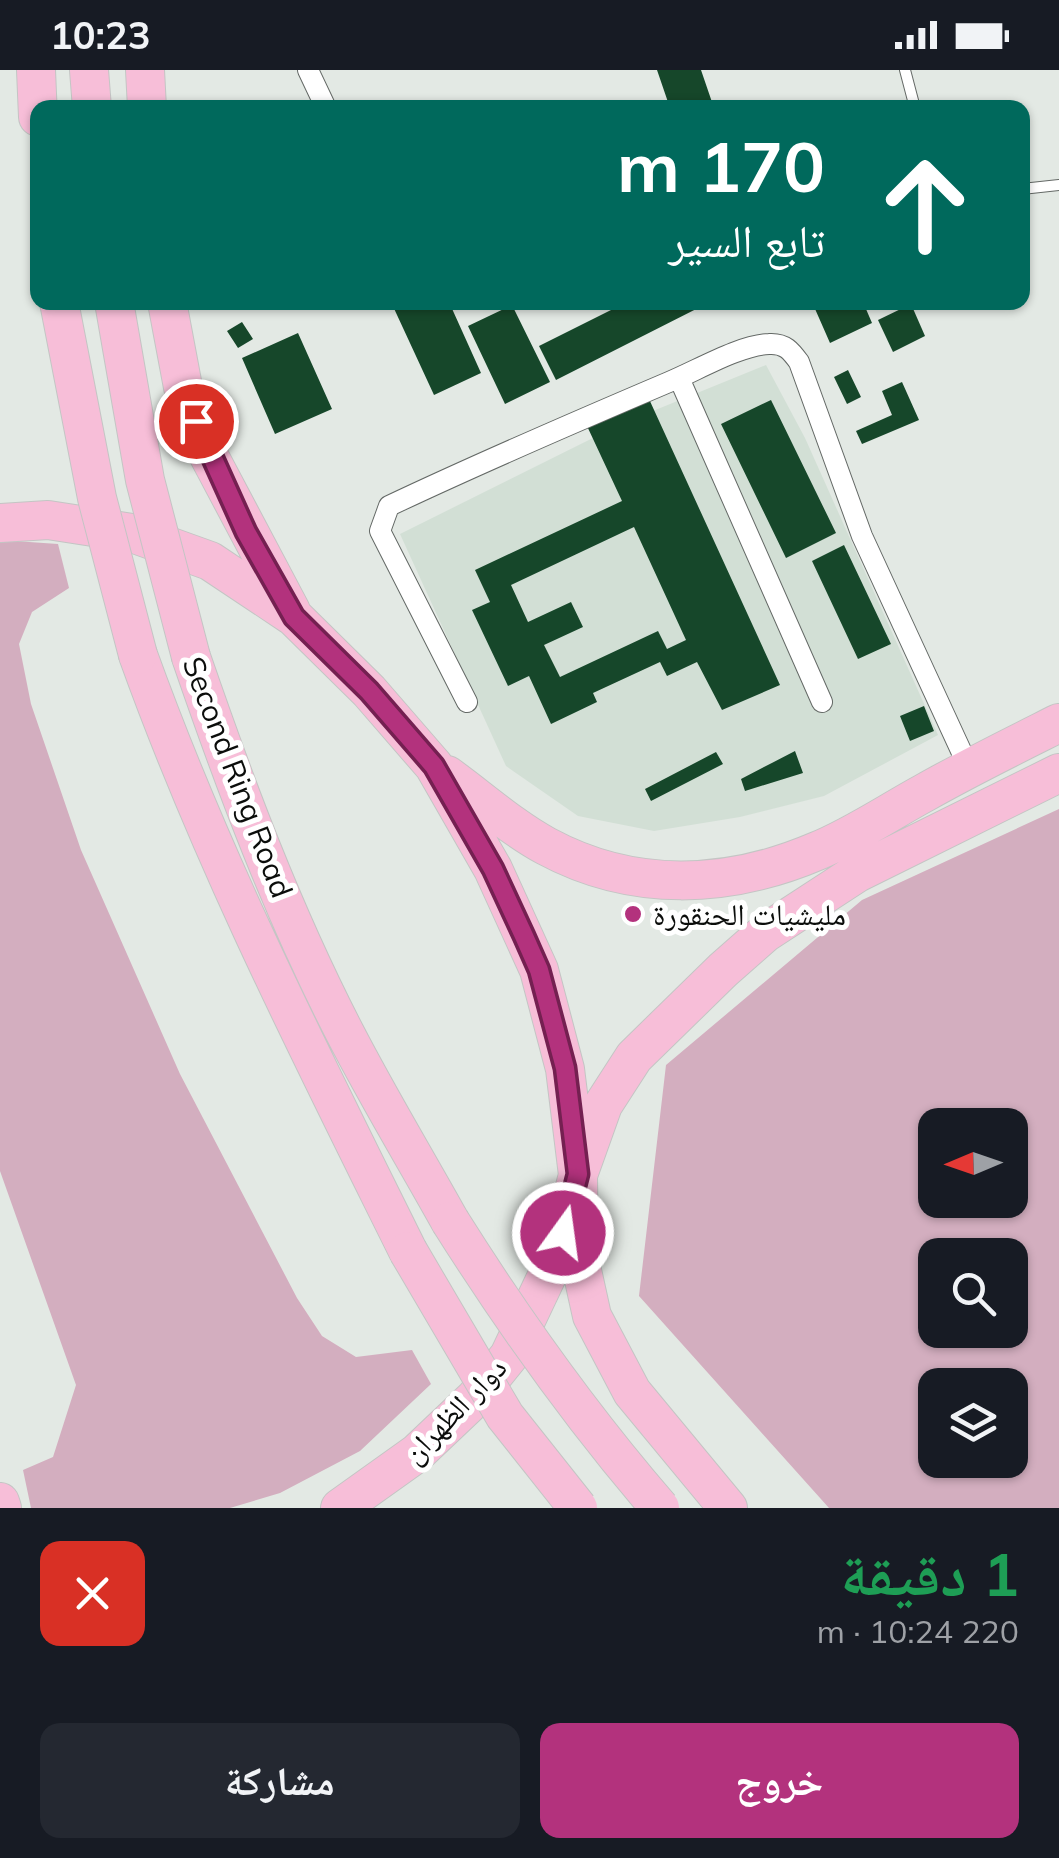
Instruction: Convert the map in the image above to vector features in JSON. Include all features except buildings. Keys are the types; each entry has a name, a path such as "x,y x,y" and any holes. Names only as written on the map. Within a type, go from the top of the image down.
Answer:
{"highway":[{"path":"36,70 37,100"},
{"path":"89,70 91,100"},
{"path":"146,70 147,100"},
{"name":"Second Ring Road","path":"61,310 97,498 138,655 218,859 270,975 408,1251 505,1416 578,1508"},
{"name":"Second Ring Road","path":"115,310 145,480 192,657 224,752 290,915 345,1033 501,1302 625,1468 660,1508"},
{"path":"169,310 183,386 210,456 246,532 294,617"},
{"name":"دوار الظهران","path":"0,523 48,520 132,533 210,561 294,617 369,691 434,766 493,869 539,970 565,1068 578,1174 552,1263 509,1356 474,1398 417,1453 340,1508"},
{"path":"434,766 544,845 617,874 666,882 715,880 789,862 820,850 1059,723"},
{"path":"728,1508 632,1392 592,1316 579,1257 578,1174 604,1104 626,1069 722,970 765,933 858,872 1059,773"}],"street":[{"path":"308,70 322,100"},
{"path":"467,702 380,531 389,506 500,454 756,345 774,343 789,348 799,362 862,536 969,768"},
{"path":"679,378 822,702"}],"lane":[{"path":"905,70 912,100"},
{"path":"1030,188 1059,185"}],"shaded area":[{"path":"766,365 805,438 938,735 824,796 740,817 654,831 578,816 506,766 400,534 621,424"},
{"path":"0,540 58,544 69,588 32,612 19,644 31,704 81,850 180,1074 297,1298 322,1336 356,1357 412,1350 431,1384 360,1451 280,1493 230,1508 31,1508 23,1470 53,1457 76,1385 0,1171"},
{"path":"1059,809 1059,1508 829,1508 639,1296 666,1065 862,900"}],"place":[{"name":"مليشيات الحنقورة","path":"633,914"}],"route":[{"path":"196,421 246,532 294,617 369,691 434,766 493,869 524,936 539,970 565,1068 578,1174 563,1233"}]}
